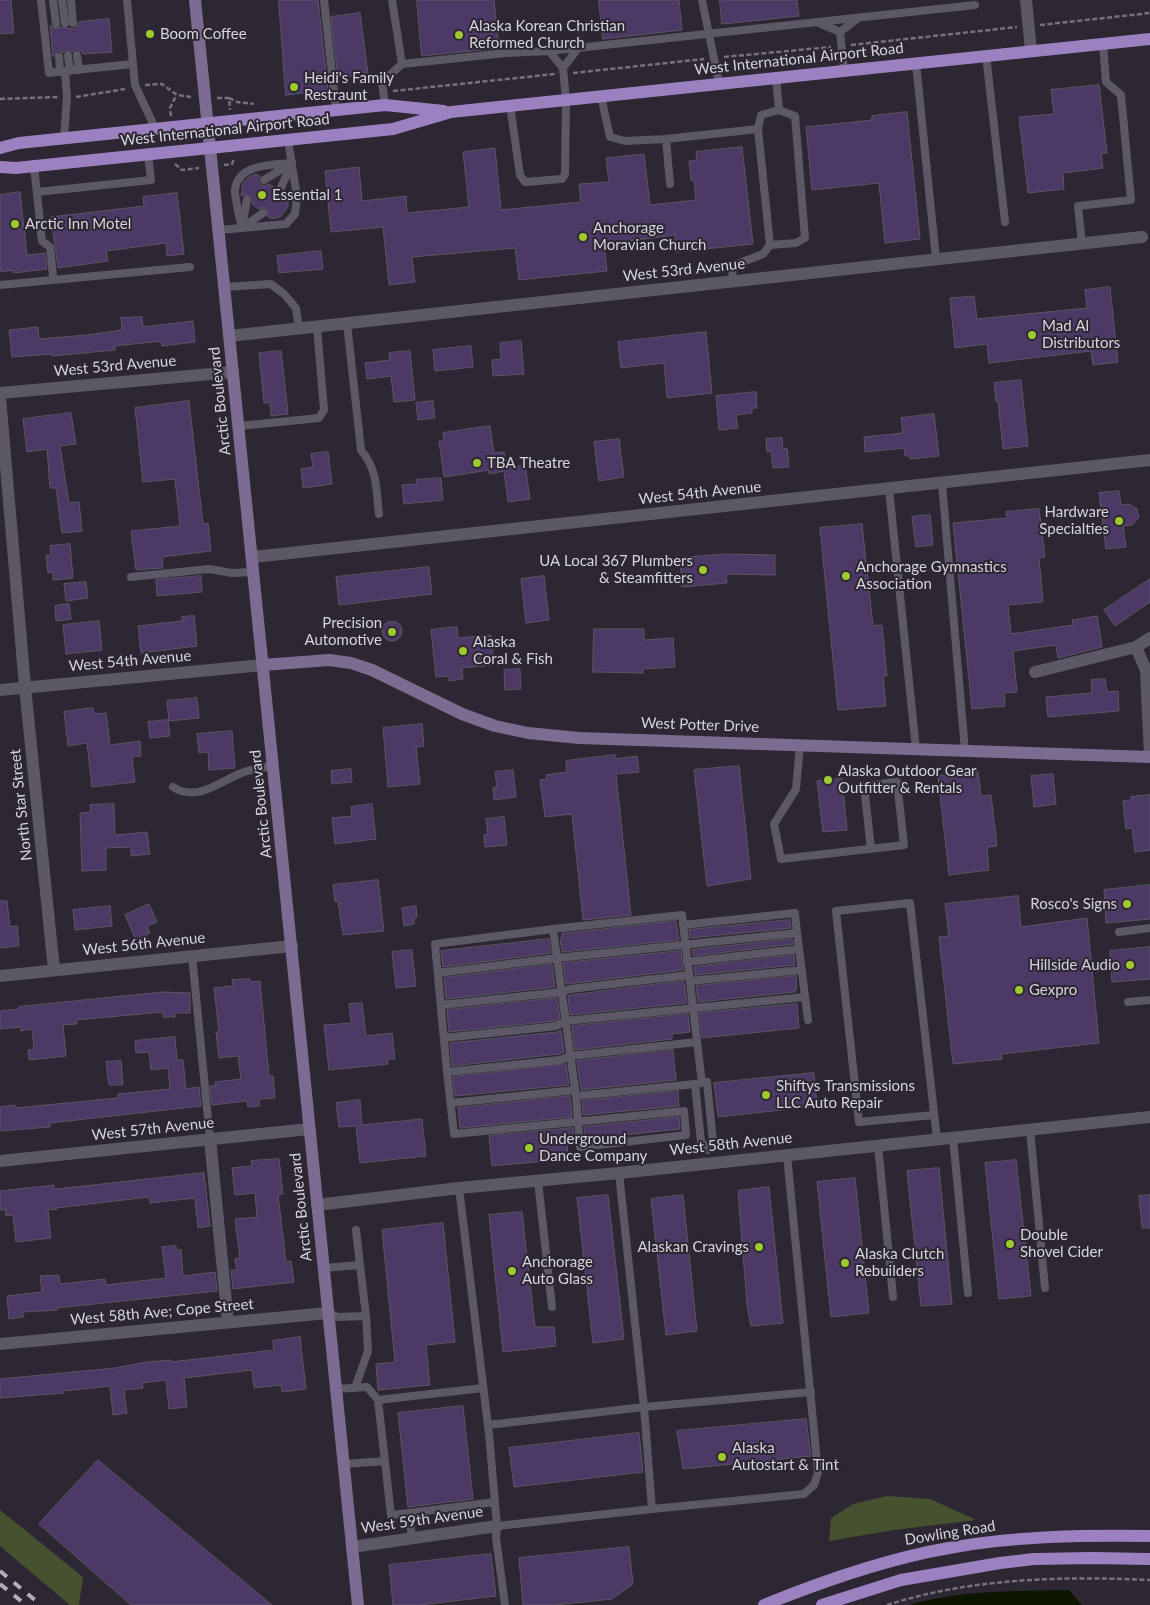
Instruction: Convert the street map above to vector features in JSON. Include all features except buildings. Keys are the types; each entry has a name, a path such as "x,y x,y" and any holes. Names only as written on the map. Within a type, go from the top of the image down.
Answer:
{"main road":[{"name":"Arctic Boulevard","path":"195,0 358,1605"},
{"name":"West International Airport Road","path":"0,167 16,168 393,129 451,112 1150,39"},
{"name":"West International Airport Road","path":"0,148 18,143 336,110 384,98 451,112"},
{"name":"West Potter Drive","path":"263,665 329,660 351,663 372,670 462,714 495,726 528,733 579,738 1150,756"},
{"name":"Dowling Road","path":"764,1605 805,1588 851,1573 901,1558 949,1548 993,1542 1070,1537 1150,1536"},
{"path":"822,1605 901,1580 1000,1563 1034,1559 1150,1559"}],"street":[{"path":"1026,0 1031,51"},
{"name":"West 53rd Avenue","path":"229,336 1142,237"},
{"name":"West 53rd Avenue","path":"0,393 233,372"},
{"name":"North Star Street","path":"0,397 25,687 54,970"},
{"name":"West 54th Avenue","path":"253,557 1150,460"},
{"path":"1035,672 1136,647 1150,638"},
{"path":"1136,647 1146,670 1150,756"},
{"name":"West 54th Avenue","path":"0,690 263,665"},
{"name":"West 56th Avenue","path":"0,976 292,946"},
{"name":"West 58th Avenue","path":"317,1205 459,1188 1150,1117"},
{"name":"West 57th Avenue","path":"0,1161 309,1129"},
{"path":"210,1139 228,1322"},
{"name":"West 58th Ave; Cope Street","path":"0,1344 328,1313"},
{"name":"West 59th Avenue","path":"352,1547 497,1526"}],"lane":[{"path":"41,0 49,72 133,64"},
{"path":"53,0 56,24"},
{"path":"62,0 65,23"},
{"path":"71,0 73,22"},
{"path":"127,0 136,88 155,128"},
{"path":"324,0 336,110"},
{"path":"392,0 402,64"},
{"path":"702,0 718,83"},
{"path":"384,98 382,82 402,64 506,53 549,51 976,5"},
{"path":"840,32 858,18"},
{"path":"818,22 840,32"},
{"path":"840,32 844,70"},
{"path":"1082,244 1078,206 1131,200 1121,95 1106,82 1103,44"},
{"path":"564,71 579,47"},
{"path":"510,105 520,174 525,182 562,179 566,174 564,71 549,51"},
{"path":"77,55 79,70"},
{"path":"986,55 1005,222"},
{"path":"64,138 67,97 65,71 68,56"},
{"path":"59,57 65,71"},
{"path":"916,63 936,260"},
{"path":"776,77 779,110"},
{"path":"601,96 610,137 625,141 666,139 758,128"},
{"path":"733,282 732,266 763,254 770,246 796,243 805,238 795,116 779,110 761,115 758,128 770,246"},
{"path":"666,139 670,184"},
{"path":"219,230 286,224 295,214 297,197 288,140"},
{"path":"37,192 151,180 148,155"},
{"path":"264,180 292,163"},
{"path":"279,192 292,163"},
{"path":"242,228 236,189 241,178 254,166 292,163"},
{"path":"34,166 42,241 50,247 52,276"},
{"path":"242,228 247,200"},
{"path":"242,228 263,213"},
{"path":"0,285 190,267"},
{"path":"225,288 271,284 284,294 296,308 299,329"},
{"path":"348,324 361,450 370,462 373,470 379,514"},
{"path":"239,426 319,418 324,410 317,327"},
{"path":"942,483 965,751"},
{"path":"889,488 916,749"},
{"path":"131,577 208,569 232,573 253,572"},
{"path":"800,745 796,790 774,824 781,859 871,849 904,845 898,782 864,786 871,849"},
{"path":"173,787 180,792 201,791 218,786 238,774 273,766"},
{"path":"934,1115 859,1122 836,911 910,903 937,1139"},
{"path":"683,925 796,913 808,1020"},
{"path":"698,1110 454,1134 435,944 682,915 701,1083 713,1142 708,1150 709,1163"},
{"path":"1119,932 1150,928"},
{"path":"553,929 575,1093 580,1147 686,1135 684,1112"},
{"path":"438,973 797,932"},
{"path":"688,962 799,949"},
{"path":"192,955 210,1139"},
{"path":"441,1005 562,992 570,989 802,970"},
{"path":"444,1038 556,1026 565,1020 805,997"},
{"path":"1128,1002 1150,1000"},
{"path":"447,1072 560,1060 570,1056 697,1042"},
{"path":"451,1103 701,1083"},
{"path":"701,1083 698,1110 701,1142 708,1150"},
{"path":"1030,1130 1045,1288"},
{"path":"953,1138 968,1293"},
{"path":"878,1146 893,1297"},
{"path":"497,1526 804,1494 814,1485 818,1472 787,1155"},
{"path":"619,1173 644,1407 652,1509"},
{"path":"538,1181 552,1307"},
{"path":"459,1188 488,1425 497,1526 496,1538 505,1605"},
{"path":"355,1388 368,1351 356,1230"},
{"path":"323,1268 360,1265"},
{"path":"328,1313 338,1316 366,1316"},
{"path":"336,1389 366,1387 378,1400 390,1515 495,1502"},
{"path":"378,1400 483,1388"},
{"path":"488,1425 644,1407 810,1392"},
{"path":"344,1464 385,1461"},
{"path":"409,1513 412,1538"}],"path":[{"path":"384,98 564,71 842,46 1150,13"},
{"path":"0,99 79,96 151,84 162,84 177,94"},
{"path":"229,98 237,102 257,104"},
{"path":"886,1605 954,1589 1016,1580 1079,1578 1150,1580"}],"green space":[{"path":"887,1496 930,1499 976,1520 894,1530 829,1541 831,1518 853,1504"},
{"path":"0,1510 83,1577 79,1605 70,1605 0,1546"}],"shaded area":[{"path":"1069,1590 1082,1605 910,1605 948,1596 968,1594"}],"railway":[{"path":"0,1571 41,1605"},
{"path":"0,1584 26,1605"}],"place":[{"name":"Boom Coffee","path":"150,34"},
{"name":"Alaska Korean Christian Reformed Church","path":"459,35"},
{"name":"Heidi's Family Restraunt","path":"294,87"},
{"name":"Essential 1","path":"262,195"},
{"name":"Arctic Inn Motel","path":"15,224"},
{"name":"Anchorage Moravian Church","path":"583,237"},
{"name":"Mad Al Distributors","path":"1032,335"},
{"name":"TBA Theatre","path":"477,463"},
{"name":"Hardware Specialties","path":"1119,521"},
{"name":"UA Local 367 Plumbers & Steamfitters","path":"703,570"},
{"name":"Anchorage Gymnastics Association","path":"846,576"},
{"name":"Precision Automotive","path":"392,632"},
{"name":"Alaska Coral & Fish","path":"463,651"},
{"name":"Alaska Outdoor Gear Outfitter & Rentals","path":"828,780"},
{"name":"Rosco's Signs","path":"1127,904"},
{"name":"Hillside Audio","path":"1130,965"},
{"name":"Gexpro","path":"1019,990"},
{"name":"Shiftys Transmissions LLC Auto Repair","path":"766,1095"},
{"name":"Underground Dance Company","path":"529,1148"},
{"name":"Double Shovel Cider","path":"1010,1244"},
{"name":"Alaskan Cravings","path":"759,1247"},
{"name":"Alaska Clutch Rebuilders","path":"845,1263"},
{"name":"Anchorage Auto Glass","path":"512,1271"},
{"name":"Alaska Autostart & Tint","path":"722,1457"}]}
